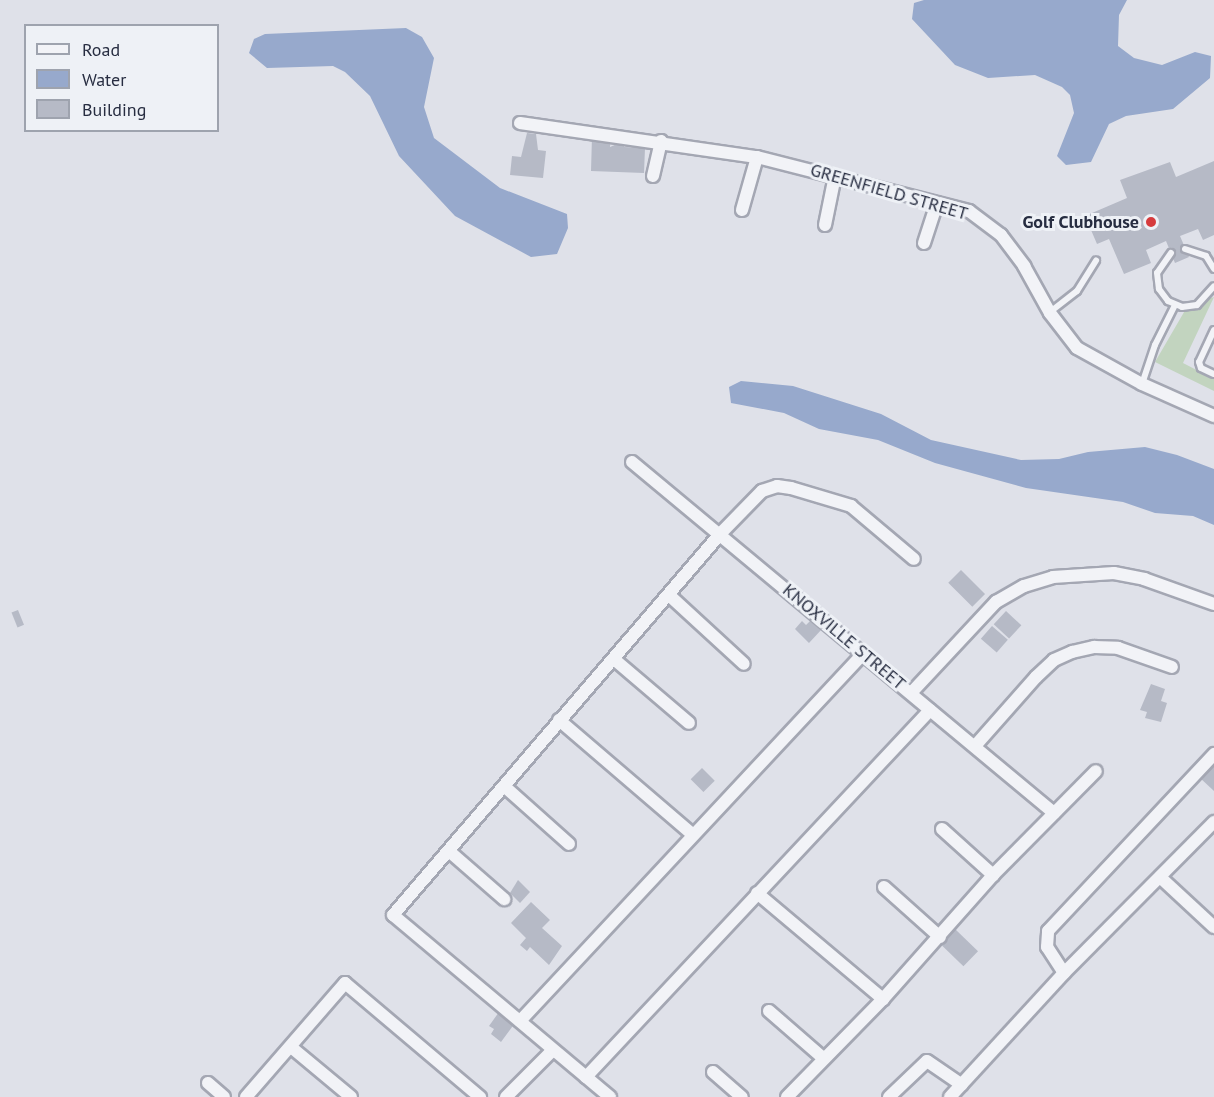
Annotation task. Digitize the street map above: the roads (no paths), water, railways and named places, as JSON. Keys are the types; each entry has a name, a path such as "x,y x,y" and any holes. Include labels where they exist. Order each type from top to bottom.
{"street":[{"name":"GREENFIELD STREET","path":"520,123 661,141 756,157 969,211 1001,236 1024,266 1050,313 1077,348 1142,384 1214,416"},
{"path":"652,176 661,141"},
{"path":"742,210 756,157"},
{"path":"825,225 835,176"},
{"path":"924,243 937,203"},
{"name":"KNOXVILLE STREET","path":"632,462 721,533 862,655 1054,813"},
{"path":"610,1097 393,915 450,852 559,720 670,596 721,533 762,491 784,487 851,506 914,559"},
{"path":"911,693 996,602 1024,586 1053,577 1114,573 1214,604"},
{"path":"670,596 744,664"},
{"path":"975,746 1036,677 1054,660 1072,652 1094,647 1118,648 1172,667"},
{"path":"520,1021 692,834 862,655"},
{"path":"615,660 689,723"},
{"path":"586,1077 756,893 930,710"},
{"path":"559,720 692,834"},
{"path":"1064,973 1047,947 1048,931 1214,754"},
{"path":"787,1097 883,999 993,875 1096,771"},
{"path":"504,786 569,844"},
{"path":"950,1097 1064,973 1161,878 1214,822"},
{"path":"942,829 993,875"},
{"path":"450,852 504,899"},
{"path":"1161,878 1214,927"},
{"path":"884,887 940,937"},
{"path":"756,893 883,999"},
{"path":"246,1097 345,983 480,1097"},
{"path":"769,1011 823,1058"},
{"path":"291,1047 351,1097"},
{"path":"506,1097 553,1050"},
{"path":"889,1097 927,1061 962,1085"},
{"path":"713,1072 742,1097"},
{"path":"208,1083 224,1097"}],"lane":[{"path":"1185,249 1206,256 1214,253"},
{"path":"1171,253 1160,266 1157,281 1163,295 1175,305 1197,305 1209,296 1214,286"},
{"path":"1206,256 1214,269"},
{"path":"1050,313 1077,291 1096,261"},
{"path":"1142,384 1155,345 1175,305"},
{"path":"1214,330 1199,362 1201,369 1214,374"}],"water":[{"path":"924,0 1127,0 1119,15 1118,46 1134,58 1162,65 1195,52 1211,56 1210,78 1173,109 1126,116 1109,124 1091,162 1066,165 1057,156 1074,113 1070,95 1062,87 1035,75 988,78 955,65 912,19 914,3"},
{"path":"406,28 422,37 434,58 424,107 434,138 500,188 567,214 568,228 557,254 531,257 455,216 399,156 370,96 345,72 333,66 267,68 249,53 254,39 265,34"},
{"path":"741,381 793,386 881,414 931,440 1021,460 1059,459 1088,452 1145,447 1177,455 1214,469 1214,525 1193,516 1155,513 1123,502 1026,488 935,463 878,440 819,429 784,413 731,403 729,387"}],"place":[{"name":"Golf Clubhouse","path":"1151,222"}]}
